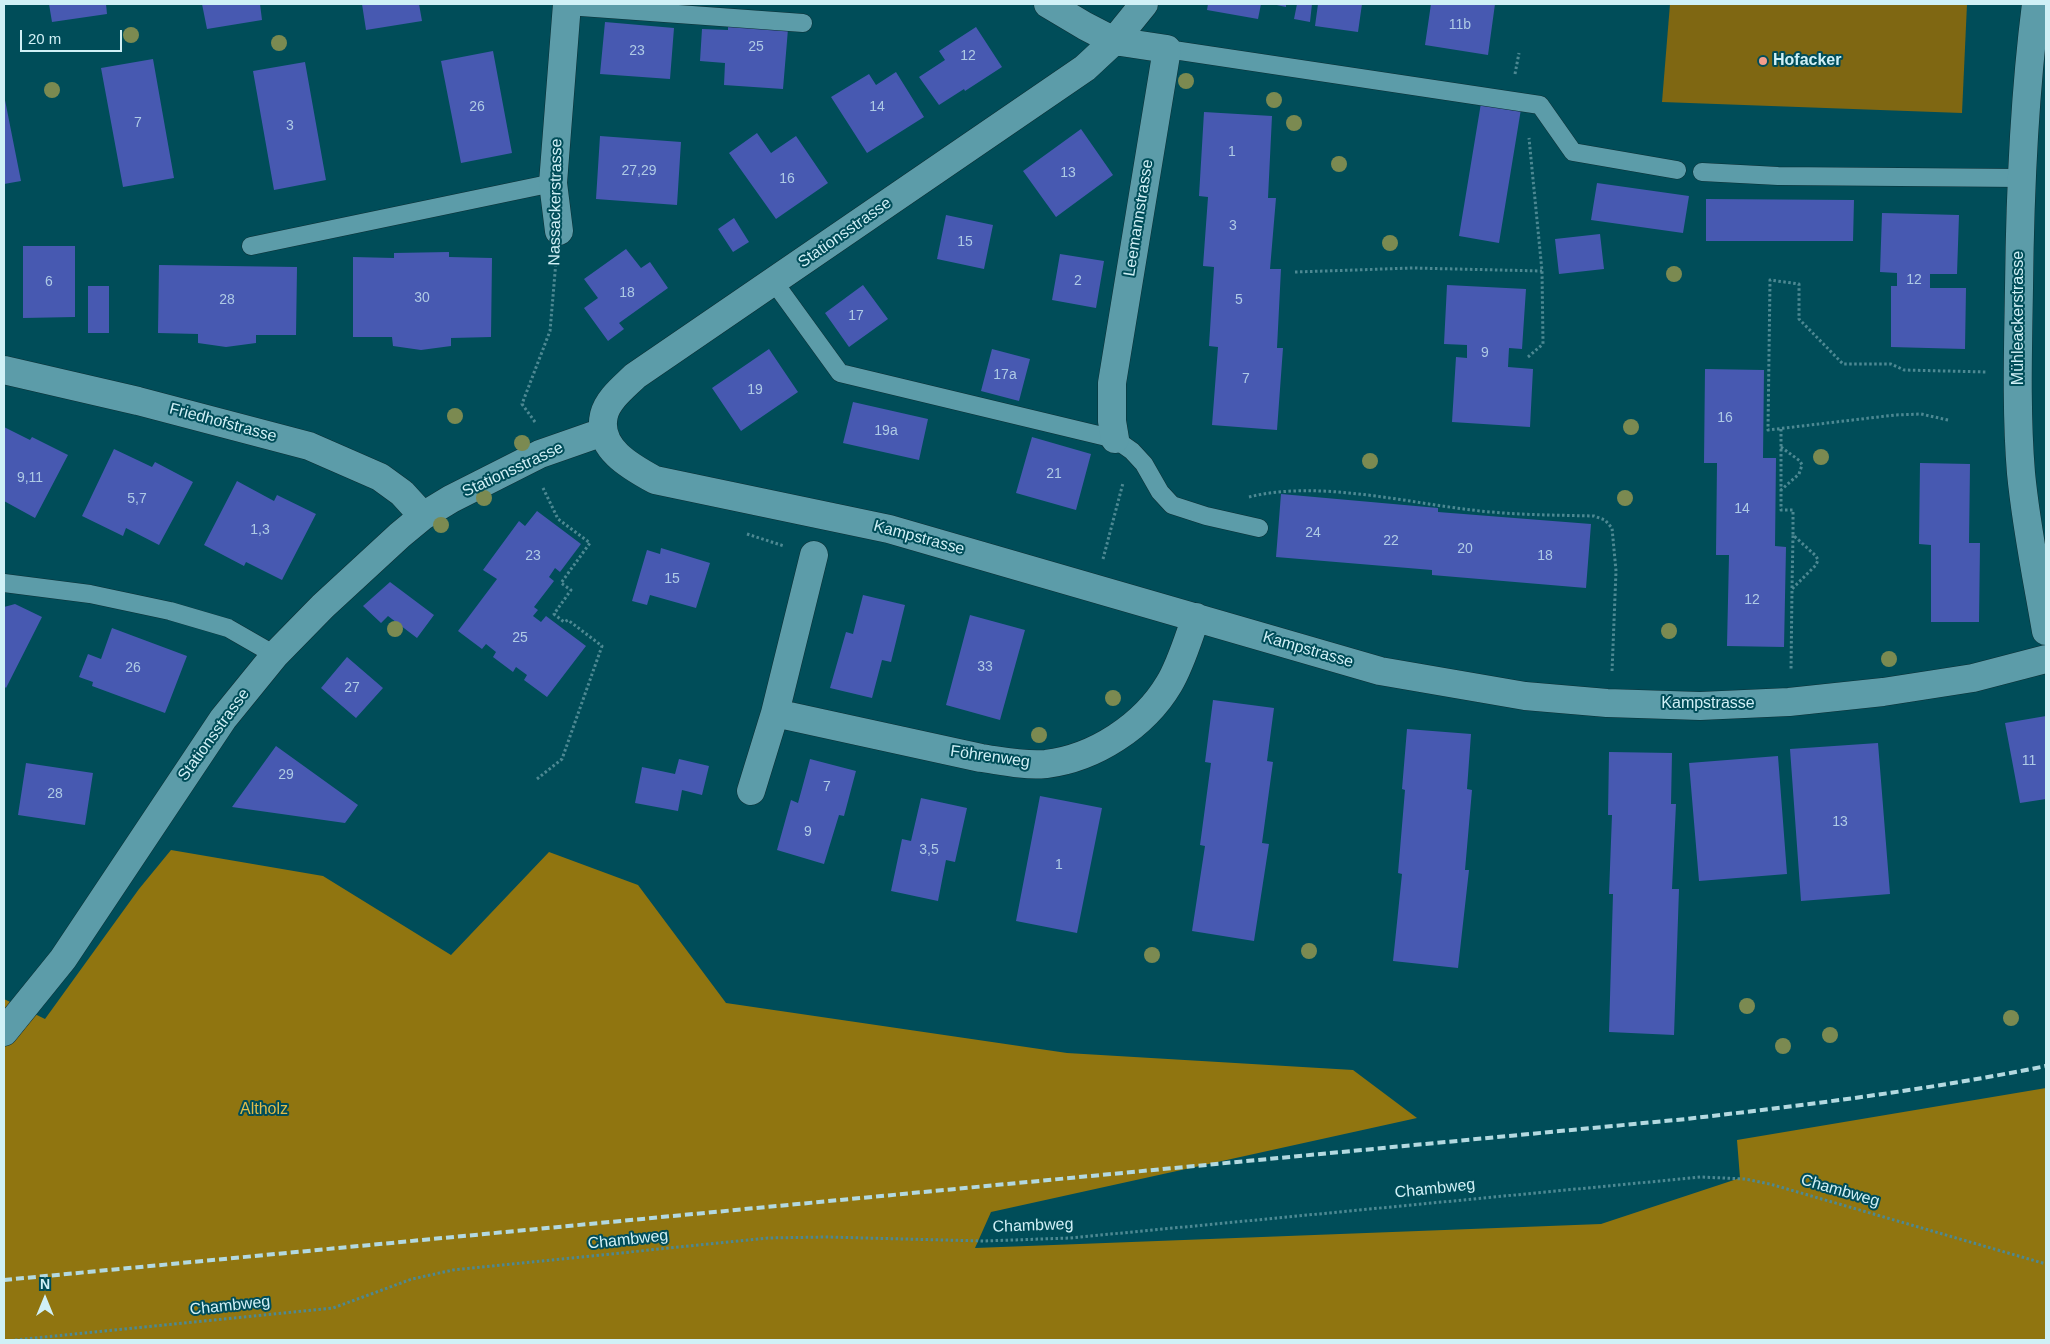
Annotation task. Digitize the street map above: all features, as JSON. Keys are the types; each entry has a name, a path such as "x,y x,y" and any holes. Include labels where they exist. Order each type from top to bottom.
{"street":[{"path":"1048,4 1114,41 1166,49"},
{"name":"Stationsstrasse","path":"4,1032 63,959 223,719 275,655 323,606 400,535 423,516 451,499 540,454 604,432 604,415 609,404 635,376 1085,68 1114,41 1144,4"},
{"name":"Mühleackerstrasse","path":"2036,4 2025,96 2021,178 2018,350 2022,473 2030,536 2046,631"},
{"name":"Nassackerstrasse","path":"559,231 553,183 567,5"},
{"name":"Leemannstrasse","path":"1115,439 1112,420 1112,383 1166,49"},
{"name":"Friedhofstrasse","path":"4,370 138,401 309,446 380,477 402,493 423,516"},
{"name":"Kampstrasse","path":"604,432 612,449 620,458 634,469 655,480 889,529 1380,671 1525,696 1607,703 1700,706 1789,702 1883,692 1973,678 2046,659"},
{"path":"751,791 775,713 814,555"},
{"name":"Föhrenweg","path":"775,713 981,758 1014,763 1046,764 1076,756 1112,741 1137,723 1157,702 1170,683 1196,617"}],"lane":[{"path":"567,5 803,23"},
{"path":"1166,49 1540,105 1573,152 1678,170"},
{"path":"1702,172 1778,176 2021,178"},
{"path":"251,246 553,183"},
{"path":"774,282 840,373 1115,439 1144,464 1160,492 1172,505 1206,516 1259,528"},
{"path":"4,583 90,594 170,611 228,628 275,655"}],"path":[{"path":"1525,103 1542,271 1543,344 1528,357"},
{"name":"Nassackerstrasse","path":"535,422 522,404 550,331 559,231"},
{"path":"1295,272 1413,268 1542,271"},
{"path":"1948,420 1922,414 1895,415 1768,430 1770,280 1799,284 1799,318 1843,364 1891,364 1904,370 1989,372"},
{"path":"1781,428 1781,510 1793,510 1792,659"},
{"path":"1781,447 1800,461 1802,469 1781,490"},
{"path":"1103,560 1123,483"},
{"path":"537,779 562,759 602,646 568,620 564,622 554,614 571,590 561,583 590,542 558,519 542,485"},
{"path":"1206,516 1243,498 1281,492 1315,492 1388,498 1472,510 1594,516 1605,520 1612,528 1616,571 1612,677"},
{"path":"739,532 814,555"},
{"path":"1792,589 1816,566 1818,560 1793,534"},
{"name":"Chambweg","path":"15,1340 333,1308 412,1279 453,1270 748,1240 826,1237 984,1240 1070,1238 1675,1178 1701,1177 1745,1179 1770,1184 2046,1264"}],"shaded area":[{"path":"1670,4 1967,4 1962,113 1662,102"}],"green space":[{"name":"Altholz","path":"171,850 323,876 451,955 549,852 638,885 726,1003 1067,1053 1353,1070 1417,1118 991,1212 975,1248 1601,1224 1740,1178 1737,1140 2046,1088 2046,1340 4,1340 4,999 45,1019 139,889"}],"building":[{"path":"49,4 106,4 107,14 52,22"},
{"path":"202,4 260,4 262,20 207,29"},
{"path":"362,4 419,4 422,21 366,30"},
{"path":"1208,4 1261,4 1258,19 1207,10"},
{"path":"1272,4 1286,4 1286,7"},
{"path":"1297,4 1312,4 1310,22 1294,19"},
{"path":"1318,4 1362,4 1358,32 1315,26"},
{"path":"1431,4 1495,4 1488,55 1425,45"},
{"path":"605,22 674,28 670,79 600,74"},
{"path":"728,24 788,29 783,89 724,85 725,63 700,61 702,29 728,30"},
{"path":"976,27 1002,67 939,105 919,77 945,60 939,51"},
{"path":"493,51 512,153 461,163 441,61"},
{"path":"153,59 174,178 123,187 101,68"},
{"path":"305,62 326,180 274,190 253,71"},
{"path":"896,72 924,117 867,153 831,97 869,74 876,85"},
{"path":"4,95 21,181 4,184"},
{"path":"1481,103 1521,109 1499,243 1459,236"},
{"path":"1204,112 1272,116 1268,198 1276,198 1270,269 1281,269 1277,348 1283,348 1277,430 1212,425 1218,347 1209,346 1214,267 1203,266 1208,197 1199,196"},
{"path":"1081,129 1113,175 1056,217 1023,171"},
{"path":"757,133 771,153 796,136 828,183 776,219 729,153"},
{"path":"600,136 681,142 677,205 596,199"},
{"path":"1597,183 1689,196 1683,233 1591,220"},
{"path":"1706,199 1854,200 1853,241 1706,241"},
{"path":"1882,213 1959,215 1957,274 1930,274 1930,288 1966,288 1965,349 1891,347 1891,286 1897,286 1897,273 1880,272"},
{"path":"946,215 993,225 984,269 937,259"},
{"path":"734,218 749,242 733,252 718,229"},
{"path":"1600,234 1604,269 1559,274 1555,239"},
{"path":"23,246 75,246 75,317 23,318"},
{"path":"626,249 641,268 650,262 668,288 619,323 624,329 608,341 584,308 598,298 584,279"},
{"path":"449,252 449,257 492,258 491,337 451,338 451,346 421,350 393,346 392,337 353,337 353,257 394,258 394,253"},
{"path":"1060,254 1104,261 1096,308 1052,300"},
{"path":"159,265 297,267 296,335 256,335 256,343 226,347 198,343 198,334 158,333"},
{"path":"863,285 888,319 849,347 825,313"},
{"path":"1447,285 1526,289 1522,349 1509,348 1508,367 1533,369 1530,427 1452,422 1456,357 1467,358 1467,345 1444,344"},
{"path":"88,286 109,286 109,333 88,333"},
{"path":"769,349 798,392 741,431 712,388"},
{"path":"992,349 1030,359 1019,401 981,391"},
{"path":"1705,369 1764,370 1763,458 1776,458 1775,546 1786,547 1784,647 1727,646 1729,555 1716,555 1717,463 1704,463"},
{"path":"853,402 928,419 919,460 843,443"},
{"path":"4,427 30,440 32,437 68,455 35,518 4,501"},
{"path":"1032,437 1091,454 1076,510 1016,493"},
{"path":"114,449 152,467 155,462 193,482 159,545 126,528 123,536 82,516"},
{"path":"1920,463 1970,464 1969,543 1980,543 1979,622 1931,622 1931,545 1919,544"},
{"path":"237,481 274,501 277,495 316,514 282,580 246,562 244,566 204,545"},
{"path":"1281,494 1438,508 1438,512 1591,524 1586,588 1432,575 1432,570 1276,557"},
{"path":"537,511 581,544 560,572 555,568 549,577 554,581 534,607 538,610 533,616 541,622 546,616 586,646 547,697 524,680 527,675 516,667 513,672 493,657 496,652 486,644 482,649 458,631 497,579 483,570 519,521 525,526"},
{"path":"661,548 710,563 696,608 650,595 647,605 632,601 647,550 660,554"},
{"path":"390,582 434,615 417,638 388,616 381,623 363,606"},
{"path":"863,595 905,605 891,662 882,660 872,698 830,688 846,632 853,634"},
{"path":"15,604 42,617 6,688 4,686 4,607"},
{"path":"970,615 1025,630 1000,720 946,705"},
{"path":"112,628 187,656 165,713 92,686 93,682 79,677 88,654 101,659"},
{"path":"347,657 383,688 356,718 321,688"},
{"path":"1213,700 1274,708 1267,761 1273,762 1262,843 1269,844 1254,941 1192,931 1205,846 1200,845 1211,763 1205,762"},
{"path":"2046,716 2046,799 2020,803 2005,723"},
{"path":"1407,729 1471,734 1467,789 1472,790 1465,870 1469,870 1458,968 1393,961 1402,874 1398,873 1405,790 1402,789"},
{"path":"1878,743 1890,894 1801,901 1790,749"},
{"path":"276,746 358,805 345,823 232,807"},
{"path":"1609,752 1672,753 1671,804 1676,804 1672,889 1679,889 1674,1035 1609,1032 1613,894 1609,894 1612,815 1608,815"},
{"path":"1778,756 1787,874 1699,881 1689,763"},
{"path":"679,759 709,766 702,795 682,790 678,811 635,803 642,767 675,774"},
{"path":"810,759 856,771 844,816 839,815 824,864 777,850 791,800 798,803"},
{"path":"26,763 93,773 85,825 18,815"},
{"path":"1040,796 1102,808 1077,933 1016,921"},
{"path":"921,798 967,808 955,862 946,860 938,901 891,891 902,839 911,841"}],"railway":[{"path":"4,1280 1686,1119 1867,1096 2046,1066"}],"place":[{"name":"Hofacker","path":"1763,61"}]}
